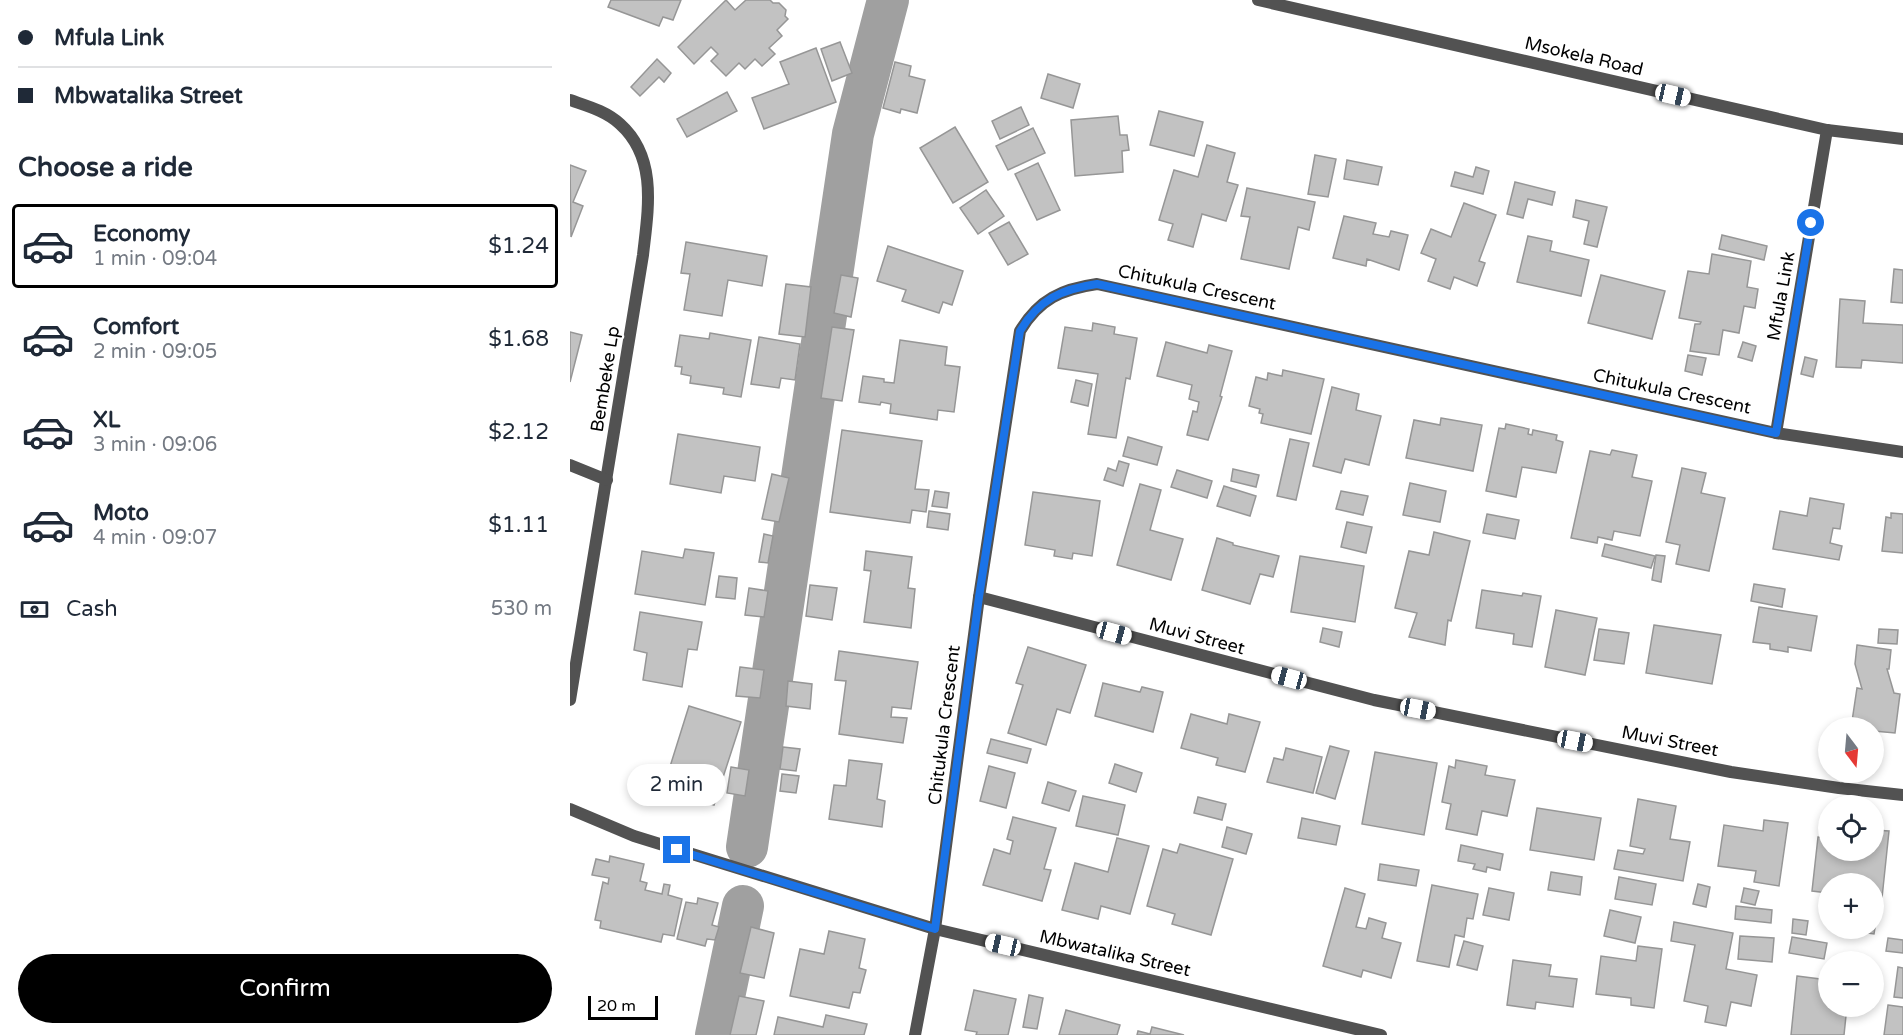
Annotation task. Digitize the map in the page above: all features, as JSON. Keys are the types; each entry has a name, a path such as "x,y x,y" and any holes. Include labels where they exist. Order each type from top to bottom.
{"street":[{"name":"Msokela Road","path":"1258,0 1827,130 1903,139"},
{"name":"Bembeke Lp","path":"570,100 602,112 619,123 628,133 638,150 647,176 649,196 643,255 570,700"},
{"name":"Mfula Link","path":"1776,433 1827,130"},
{"name":"Chitukula Crescent","path":"915,1035 935,929 979,597 1020,331 1029,315 1042,303 1079,286 1097,284 1776,433 1903,452"},
{"path":"570,465 607,480"},
{"name":"Muvi Street","path":"979,597 1374,700 1731,772 1903,795"},
{"name":"Mbwatalika Street","path":"570,809 634,836 935,929 1381,1035"}],"building":[{"path":"611,0 681,0 673,20 663,17 659,26 608,7"},
{"path":"726,0 735,10 746,0 770,0 773,3 779,3 786,10 785,16 788,19 777,30 782,36 769,48 775,54 762,66 755,59 745,69 739,63 726,76 711,61 718,54 711,47 694,64 678,47"},
{"path":"840,42 852,73 832,81 821,49"},
{"path":"816,48 836,102 764,129 752,98 789,84 780,62"},
{"path":"657,59 671,73 664,82 659,77 640,96 631,87"},
{"path":"895,62 911,66 909,76 925,80 917,113 901,109 900,113 883,108"},
{"path":"1048,74 1080,84 1073,108 1041,98"},
{"path":"727,92 737,111 687,137 677,119"},
{"path":"1021,107 1029,125 1000,139 992,121"},
{"path":"1159,111 1203,122 1194,156 1150,145"},
{"path":"1118,116 1120,135 1127,135 1129,150 1122,151 1123,172 1075,176 1071,120"},
{"path":"955,127 988,182 953,203 920,148"},
{"path":"1033,128 1045,153 1008,170 996,146"},
{"path":"1207,145 1235,153 1227,182 1238,185 1226,221 1202,214 1193,247 1168,240 1173,224 1159,220 1174,170 1198,177"},
{"path":"1315,155 1336,159 1328,197 1308,194"},
{"path":"1347,160 1382,167 1378,185 1344,179"},
{"path":"1038,163 1060,210 1037,220 1015,174"},
{"path":"570,165 586,171 573,202 583,206 571,237"},
{"path":"1476,167 1489,171 1483,194 1451,186 1455,172 1473,177"},
{"path":"1515,182 1555,192 1552,205 1528,199 1523,218 1507,214"},
{"path":"1247,188 1315,202 1309,230 1298,227 1289,269 1241,259 1250,217 1241,216"},
{"path":"986,190 1004,216 978,234 960,208"},
{"path":"1576,200 1607,207 1597,247 1584,244 1589,221 1573,217"},
{"path":"1464,203 1496,215 1479,261 1485,263 1477,286 1454,277 1450,289 1428,281 1436,259 1421,253 1431,229 1451,237"},
{"path":"1344,216 1376,223 1373,234 1389,237 1391,231 1408,235 1399,270 1367,259 1366,266 1333,258"},
{"path":"1009,222 1028,254 1008,265 989,233"},
{"path":"1722,235 1767,246 1764,260 1719,249"},
{"path":"1528,236 1552,241 1550,251 1589,260 1581,296 1517,282"},
{"path":"686,242 767,256 762,286 728,280 722,316 684,310 690,274 681,273"},
{"path":"888,246 963,271 952,305 943,302 939,313 902,301 906,290 877,281"},
{"path":"1712,254 1751,261 1747,287 1758,289 1755,308 1744,306 1739,333 1723,330 1719,355 1690,351 1695,324 1701,322 1679,318 1688,271 1709,274"},
{"path":"1894,269 1903,270 1903,303 1891,302"},
{"path":"841,275 858,278 851,317 834,313"},
{"path":"1601,275 1665,291 1652,339 1588,323"},
{"path":"786,284 811,287 805,337 779,334"},
{"path":"1840,299 1865,301 1863,323 1903,325 1903,363 1862,360 1861,368 1836,367"},
{"path":"1093,323 1115,327 1114,334 1137,338 1130,379 1126,378 1116,438 1088,434 1098,374 1058,368 1065,327 1092,331"},
{"path":"832,327 854,330 842,401 821,398"},
{"path":"570,332 582,335 570,382"},
{"path":"710,333 751,340 741,397 723,394 724,388 690,383 691,376 681,374 682,367 675,366 680,335 709,339"},
{"path":"759,337 800,344 795,380 781,378 779,388 751,384"},
{"path":"900,340 947,347 945,365 960,367 954,412 938,410 937,420 890,413 891,404 859,402 863,376 894,383"},
{"path":"1166,342 1207,353 1209,345 1232,351 1220,396 1222,397 1208,440 1187,435 1193,411 1197,412 1199,402 1189,399 1192,385 1157,376"},
{"path":"1743,342 1756,346 1752,361 1738,357"},
{"path":"1688,355 1706,358 1702,375 1685,371"},
{"path":"1805,357 1817,360 1813,377 1801,374"},
{"path":"1283,370 1324,379 1311,434 1261,423 1263,414 1259,413 1260,409 1249,406 1256,377 1267,380 1268,373 1282,376"},
{"path":"1076,380 1092,384 1088,406 1071,402"},
{"path":"1332,387 1359,394 1356,410 1381,416 1369,465 1345,459 1341,473 1313,466"},
{"path":"1441,418 1482,425 1473,471 1406,458 1414,420 1440,425"},
{"path":"1506,424 1529,429 1528,434 1532,435 1533,430 1557,435 1556,440 1563,442 1556,473 1522,467 1516,497 1486,491 1499,428 1505,429"},
{"path":"842,430 922,441 915,489 929,490 926,512 912,510 910,523 830,512"},
{"path":"678,434 760,447 755,481 724,476 721,493 670,484"},
{"path":"1128,437 1162,447 1157,465 1123,456"},
{"path":"1290,439 1309,443 1296,500 1277,496"},
{"path":"1612,450 1637,455 1632,477 1652,481 1640,536 1614,531 1612,540 1598,537 1597,543 1571,538 1590,451 1610,455"},
{"path":"1119,461 1129,464 1123,486 1104,480 1108,468 1116,471"},
{"path":"1682,468 1706,473 1701,493 1725,498 1709,571 1676,564 1680,545 1666,542"},
{"path":"1233,469 1259,475 1256,487 1231,481"},
{"path":"1177,470 1212,481 1207,498 1171,487"},
{"path":"772,474 789,478 779,522 762,519"},
{"path":"1410,483 1446,491 1440,522 1403,515"},
{"path":"1140,484 1161,490 1150,530 1183,539 1171,580 1117,565"},
{"path":"1224,486 1256,496 1250,516 1217,506"},
{"path":"935,491 949,493 947,508 932,506"},
{"path":"1341,491 1368,496 1363,515 1336,509"},
{"path":"1033,492 1100,501 1092,556 1073,553 1072,559 1054,556 1055,550 1025,545"},
{"path":"1810,498 1844,504 1840,529 1833,528 1830,543 1842,546 1839,560 1773,549 1780,511 1807,516"},
{"path":"929,511 950,514 948,530 927,527"},
{"path":"1891,513 1903,514 1903,553 1882,551 1886,517 1891,518"},
{"path":"1487,514 1519,520 1515,539 1483,533"},
{"path":"1347,522 1372,527 1366,553 1341,547"},
{"path":"1434,532 1470,541 1451,621 1448,620 1445,645 1409,637 1417,613 1395,608 1409,551 1429,555"},
{"path":"764,534 773,536 768,563 759,562"},
{"path":"1217,538 1233,543 1233,545 1279,556 1273,577 1260,574 1250,604 1202,590"},
{"path":"1605,544 1655,556 1651,568 1602,556"},
{"path":"685,549 714,553 705,605 635,594 642,551 683,558"},
{"path":"866,551 912,557 908,588 915,589 911,628 864,622 871,571 864,570"},
{"path":"1656,555 1665,556 1661,582 1652,580"},
{"path":"1300,556 1364,566 1355,622 1291,612"},
{"path":"719,576 737,578 735,599 716,597"},
{"path":"1754,584 1785,589 1782,607 1751,601"},
{"path":"810,585 837,588 832,620 806,616"},
{"path":"749,588 768,591 764,617 745,615"},
{"path":"1482,590 1522,596 1523,593 1541,596 1532,647 1513,644 1514,634 1476,628"},
{"path":"1759,607 1817,616 1811,651 1788,647 1788,652 1770,649 1770,644 1753,642"},
{"path":"1556,610 1597,618 1585,675 1545,667"},
{"path":"640,612 702,622 697,650 688,649 682,687 643,680 647,653 634,650"},
{"path":"1654,625 1721,635 1712,684 1646,673"},
{"path":"1323,628 1342,632 1339,647 1320,642"},
{"path":"1599,629 1629,633 1624,664 1594,660"},
{"path":"1879,629 1898,630 1897,644 1878,643"},
{"path":"1857,645 1891,650 1889,669 1887,669 1894,693 1900,694 1895,733 1884,732 1884,717 1853,717 1857,688 1862,689 1855,664"},
{"path":"1028,647 1086,665 1070,713 1057,709 1046,745 1008,733 1023,685 1016,683"},
{"path":"839,651 918,662 911,709 892,707 891,717 907,718 903,743 839,734 846,681 835,680"},
{"path":"740,667 764,670 760,698 736,696"},
{"path":"788,681 812,684 810,709 786,706"},
{"path":"1103,683 1140,692 1142,687 1163,692 1153,732 1095,716"},
{"path":"689,706 741,722 714,805 663,789"},
{"path":"1191,714 1227,724 1229,714 1260,722 1245,772 1216,765 1218,758 1181,748"},
{"path":"991,739 1031,749 1027,763 987,753"},
{"path":"1330,746 1349,751 1335,799 1316,793"},
{"path":"783,747 800,749 796,771 780,769"},
{"path":"1286,748 1322,757 1313,793 1267,782 1274,758 1283,760"},
{"path":"1375,752 1437,763 1424,835 1362,824"},
{"path":"849,760 882,764 877,799 885,801 882,827 829,819 834,785 846,786"},
{"path":"1456,760 1487,766 1485,775 1515,780 1507,816 1482,811 1477,835 1446,829 1451,804 1442,802 1449,766 1455,768"},
{"path":"1115,764 1142,773 1136,792 1109,783"},
{"path":"989,766 1015,773 1006,808 980,801"},
{"path":"731,767 749,770 745,796 727,793"},
{"path":"782,774 799,776 796,793 780,791"},
{"path":"1048,782 1076,791 1069,811 1042,803"},
{"path":"1083,796 1125,805 1118,835 1076,826"},
{"path":"1198,797 1226,804 1222,820 1194,813"},
{"path":"1638,799 1676,806 1670,839 1690,842 1683,881 1614,869 1618,850 1643,854 1645,849 1630,846"},
{"path":"1537,808 1601,818 1594,860 1530,850"},
{"path":"1013,817 1056,828 1044,869 1051,870 1042,901 983,885 994,849 1010,854 1013,841 1007,839"},
{"path":"1302,818 1340,826 1336,845 1298,838"},
{"path":"1764,820 1788,823 1779,886 1754,882 1756,871 1718,866 1724,825 1763,831"},
{"path":"1227,827 1252,834 1246,854 1222,847"},
{"path":"1884,831 1889,831 1884,879 1884,873 1818,873 1818,892 1812,891 1818,837 1818,861 1884,861"},
{"path":"1117,838 1149,846 1130,914 1101,906 1098,919 1062,910 1075,863 1108,872"},
{"path":"1180,844 1233,859 1211,935 1172,924 1175,914 1147,906 1163,849 1177,853"},
{"path":"1461,845 1503,854 1500,870 1487,867 1486,872 1473,869 1475,864 1458,861"},
{"path":"610,856 644,864 640,881 647,883 645,890 662,894 664,884 670,885 668,895 682,899 674,936 663,934 661,942 600,928 601,921 595,920 603,882 608,884 609,878 592,875 596,859 609,862"},
{"path":"1380,864 1419,870 1416,886 1378,880"},
{"path":"1551,872 1582,877 1580,895 1548,890"},
{"path":"1619,877 1656,884 1652,905 1615,899"},
{"path":"1698,884 1710,887 1706,907 1693,904"},
{"path":"1432,885 1478,894 1473,919 1467,918 1464,937 1455,935 1449,967 1417,961"},
{"path":"1345,888 1365,894 1356,927 1366,929 1369,918 1386,923 1382,938 1401,943 1391,978 1363,970 1361,977 1323,966"},
{"path":"1489,888 1514,893 1509,920 1483,915"},
{"path":"1744,888 1759,891 1755,905 1741,902"},
{"path":"698,898 718,903 712,925 719,927 715,940 707,939 705,946 677,939 686,902 697,904"},
{"path":"1736,906 1772,910 1771,923 1735,919"},
{"path":"1610,910 1641,917 1635,943 1604,936"},
{"path":"1793,919 1808,921 1806,935 1792,933"},
{"path":"1674,922 1733,933 1726,969 1757,975 1751,1006 1731,1002 1726,1026 1705,1022 1708,1006 1684,1001 1695,945 1671,941"},
{"path":"751,927 774,933 764,978 740,973"},
{"path":"829,931 865,939 859,968 866,970 860,993 853,992 849,1008 790,996 800,949 824,954"},
{"path":"1740,936 1774,938 1772,962 1738,959"},
{"path":"1792,937 1827,943 1826,951 1818,951 1818,958 1789,953"},
{"path":"1888,938 1903,940 1903,953 1886,951"},
{"path":"1464,941 1483,946 1477,970 1457,965"},
{"path":"1638,946 1662,949 1654,1008 1631,1005 1631,998 1596,994 1601,956 1636,961"},
{"path":"1513,960 1551,965 1549,976 1577,979 1573,1007 1536,1002 1535,1009 1507,1005"},
{"path":"1898,967 1903,968 1903,998 1894,997"},
{"path":"1797,976 1818,979 1818,1017 1846,1017 1844,1035 1791,1035"},
{"path":"974,990 1016,999 1008,1035 976,1035 977,1032 965,1030"},
{"path":"1029,995 1043,998 1037,1029 1023,1027"},
{"path":"739,996 764,1001 756,1035 730,1035"},
{"path":"1888,1005 1903,1007 1903,1035 1884,1035"},
{"path":"1066,1010 1120,1025 1117,1035 1059,1035"},
{"path":"826,1015 867,1024 864,1035 774,1035 778,1017 823,1027"},
{"path":"1152,1027 1184,1035 1137,1035 1138,1031 1150,1034"}],"waterway":[{"path":"747,847 853,134 888,0"},
{"path":"716,1035 743,906"}],"route":[{"path":"677,850 935,929 979,597 1020,331 1029,315 1042,303 1060,293 1079,286 1097,284 1776,433 1811,223"}]}
